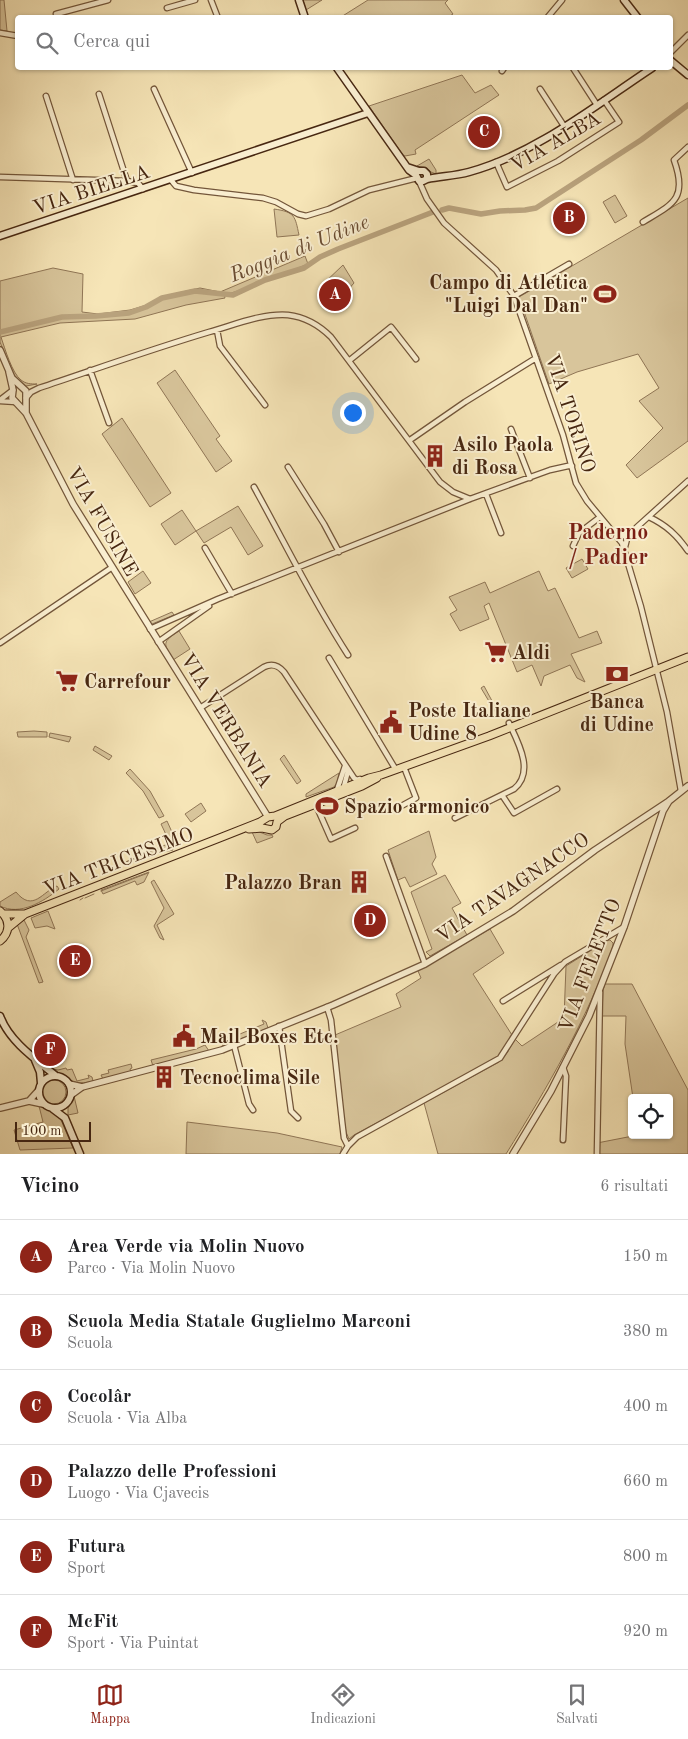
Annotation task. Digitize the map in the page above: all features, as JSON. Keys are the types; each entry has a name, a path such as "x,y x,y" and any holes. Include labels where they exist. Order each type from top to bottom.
{"main road":[{"path":"299,0 304,15"},
{"path":"624,0 636,15"},
{"path":"673,63 688,75"},
{"path":"338,70 407,167 421,177"},
{"name":"VIA ALBA","path":"421,177 438,177 470,172 496,162 538,142 649,70"},
{"name":"VIA BIELLA","path":"0,236 368,113"},
{"name":"VIA TRICESIMO","path":"0,941 7,933 8,928 25,914 270,819 344,788 479,739 510,725 688,657"},
{"name":"VIA TRICESIMO","path":"270,819 316,805 371,783 377,776"},
{"path":"265,828 263,825 270,819"},
{"name":"VIA TRICESIMO","path":"222,837 252,829 265,828 273,830 276,826 270,819"},
{"path":"2,913 7,919 8,928"},
{"name":"VIA TRICESIMO","path":"2,913 25,914"},
{"path":"0,1018 13,1037 34,1059 55,1075 66,1080 69,1084 71,1095 67,1103 65,1118"},
{"path":"34,1059 38,1067 39,1098 43,1104 65,1118 80,1154"},
{"path":"40,1083 44,1079 55,1075"},
{"path":"52,1108 58,1108 67,1103"}],"street":[{"path":"60,15 108,0"},
{"path":"166,8 195,0"},
{"path":"211,0 217,15"},
{"path":"550,15 562,0"},
{"path":"0,34 15,36"},
{"path":"673,50 688,35"},
{"name":"VIA ALBA","path":"574,70 597,105"},
{"path":"680,70 688,80"},
{"name":"VIA ALBA","path":"540,89 564,126"},
{"path":"154,90 192,173"},
{"path":"99,94 127,181"},
{"path":"46,96 73,180"},
{"name":"VIA ALBA","path":"496,162 507,187 558,161 619,122 604,100"},
{"path":"643,222 675,203 680,193 682,181 674,160 688,148"},
{"path":"0,177 127,181 138,183 143,189"},
{"path":"178,186 179,177"},
{"name":"VIA ALBA","path":"178,186 194,190 263,198 306,216 328,209 368,190 421,177"},
{"name":"VIA TORINO","path":"421,177 424,193 444,223 496,270 514,296 563,435 578,487 612,531 623,539"},
{"path":"172,180 178,186"},
{"path":"514,296 569,264"},
{"path":"0,401 23,402 31,392 39,388 159,347 217,330 270,316 287,315 300,317 316,324 323,330 350,360 440,482 452,492 470,499"},
{"path":"350,360 391,327 416,359"},
{"path":"217,330 220,346 265,405"},
{"path":"0,350 14,380 26,391 26,398"},
{"path":"410,440 465,402 536,358"},
{"path":"90,370 109,422"},
{"path":"9,372 11,395 16,402"},
{"path":"0,401 17,387 39,388"},
{"name":"VIA FUSINE","path":"26,398 26,413"},
{"name":"VIA FUSINE","path":"16,402 26,413 73,504 158,642"},
{"path":"511,429 530,478"},
{"path":"150,629 218,599 470,499 560,467 572,466"},
{"path":"288,467 324,524 339,552"},
{"path":"681,791 667,712 623,539 688,481"},
{"path":"254,487 299,568 312,597 348,655"},
{"path":"486,494 501,533"},
{"path":"649,516 668,528 687,549"},
{"path":"573,546 579,532 600,517"},
{"path":"205,548 232,594"},
{"path":"0,643 111,568"},
{"path":"158,642 218,599"},
{"path":"178,617 183,624"},
{"name":"VIA VERBANIA","path":"158,642 270,819"},
{"path":"329,658 396,770"},
{"path":"200,708 264,667 269,665 277,666 284,672 348,771 357,780 377,776"},
{"path":"455,818 502,796 516,788 519,784 524,767 523,754 510,725"},
{"path":"335,792 345,766"},
{"path":"394,810 416,798 404,767"},
{"path":"344,788 348,771"},
{"name":"VIA FELETTO","path":"513,1154 563,1067 600,991 624,927 659,821 669,801 688,786"},
{"name":"VIA TRICESIMO","path":"316,805 341,793 344,788"},
{"path":"502,796 514,812 557,789"},
{"name":"VIA TAVAGNACCO","path":"71,1095 82,1087 213,1053 327,1007 425,964 514,911 595,850 669,801"},
{"path":"316,805 331,839 355,828"},
{"path":"650,813 656,816 659,821"},
{"path":"386,856 425,964"},
{"path":"503,1001 624,927"},
{"path":"343,1154 357,1137 371,1128 500,1058 554,974 565,962"},
{"path":"597,1154 600,991"},
{"path":"327,1007 331,1020 342,1121 348,1146"},
{"path":"278,1026 291,1111 298,1118"},
{"path":"234,1045 249,1104 253,1110"},
{"path":"563,1067 566,1076 563,1140"},
{"name":"VIA TAVAGNACCO","path":"69,1084 82,1087"},
{"path":"29,1101 38,1092"},
{"path":"0,1108 29,1101 43,1104"}],"shaded area":[{"path":"0,0 4,0 7,31 0,30"},
{"path":"303,0 322,0 306,10"},
{"path":"368,0 448,0 445,3 453,14 452,15 344,15"},
{"path":"462,75 475,93 491,85 499,95 415,150 416,154 403,155 369,106"},
{"path":"429,159 436,170 436,174 427,168 417,166"},
{"path":"615,195 627,216 615,223 603,202"},
{"name":"Campo di Atletica \"Luigi Dal Dan\"","path":"688,198 688,441 637,478 626,465 663,428 639,401 659,388 638,354 577,372 549,384 519,297"},
{"path":"274,209 293,216 299,235 277,237"},
{"path":"305,256 308,264 240,290 224,294 225,298 186,305 135,319 60,323 1,337 9,360 18,377 25,382 37,384 26,386 16,380 0,342 0,281 53,268 83,274 82,312 98,314 130,310 147,305 160,297 200,288 220,292"},
{"path":"343,265 354,283 331,309 322,285"},
{"path":"175,370 220,436 216,439 232,461 216,472 157,383"},
{"path":"122,418 171,493 150,507 102,434"},
{"path":"238,506 263,546 248,555 231,527 204,543 196,531"},
{"path":"182,510 196,531 175,545 161,524"},
{"path":"582,559 588,569 572,578 566,568"},
{"path":"143,571 151,583 135,594 128,582"},
{"path":"539,571 548,591 555,588 579,638 597,631 602,643 571,654 585,682 577,678 570,665 544,676 541,686 532,665 517,672 489,603 484,606 489,619 460,631 450,614 457,610 449,597 485,582 490,593"},
{"path":"172,612 174,615 152,624 149,622"},
{"path":"179,631 190,649 173,660 167,650 166,643 169,638"},
{"path":"484,686 498,712 496,713 481,688"},
{"path":"17,732 47,732 47,737 18,737"},
{"path":"50,733 71,737 69,742 49,737"},
{"path":"95,746 112,756 109,760 93,750"},
{"path":"284,755 301,781 297,784 280,759"},
{"path":"130,769 150,791 164,816 159,818 143,791 126,773"},
{"path":"339,773 334,787 306,797 306,794"},
{"path":"201,803 206,811 191,822 185,814"},
{"path":"167,821 176,841 170,843 161,824"},
{"path":"257,831 272,835 273,837 257,843 252,832"},
{"path":"429,831 436,857 432,864 437,874 410,887 405,877 398,880 388,850"},
{"path":"170,843 173,850 123,863"},
{"path":"149,872 144,882 137,885 135,881 103,894 101,890"},
{"path":"445,875 461,903 452,908 467,935 430,956 426,952 432,949 411,892"},
{"path":"154,880 174,914 157,925 164,940 160,938 154,926 164,908 151,882"},
{"path":"57,886 59,889 46,899 31,906 8,909 0,906 0,902 16,892 22,898 33,901"},
{"path":"48,911 55,929 47,926 35,928 31,918"},
{"path":"24,920 29,930 26,937 43,982 39,983 17,924"},
{"path":"490,929 504,953 473,974 512,1035 503,1050 496,1059 349,1139 343,1112 335,1035 401,1007 396,994 421,978 418,971"},
{"path":"610,940 613,946 579,1027 551,1079 506,1154 438,1154 424,1103 499,1062 515,1039 522,1046 564,1018 566,966"},
{"path":"605,984 632,984 688,1090 688,1154 597,1154 597,1143 628,1137 628,1139 673,1139 673,1094 632,1094 625,1044 626,1016 602,1016"},
{"path":"262,1020 266,1022 268,1028 223,1046 221,1041 226,1035 228,1039 264,1024"},
{"path":"205,1045 209,1051 153,1066 151,1060"},
{"path":"131,1064 131,1072 103,1079 101,1075 109,1073 108,1070"},
{"path":"66,1068 67,1070 72,1069 77,1081 89,1078 88,1075 92,1077 93,1081 81,1083 72,1081 53,1069"},
{"path":"54,1080 63,1083 66,1092 63,1101 54,1104 45,1101 42,1092 45,1083"},
{"path":"74,1096 78,1113 68,1115 68,1108"},
{"path":"39,1106 53,1112 61,1120 73,1148 20,1150 14,1130 43,1122"},
{"path":"187,1122 277,1133 342,1147 340,1154 186,1154"}],"waterway":[{"name":"Roggia di Udine","path":"442,210 449,208 481,214 536,208 641,140 688,105"},
{"name":"Roggia di Udine","path":"0,332 62,317 129,313 146,307 162,298 195,291 233,295 265,280 304,268 320,257 338,249 433,212"},
{"path":"101,891 148,873"},
{"path":"85,898 94,894"}],"place":[{"name":"Cocolâr","path":"484,132"},
{"name":"Scuola Media Statale Guglielmo Marconi","path":"569,218"},
{"name":"Campo di Atletica \"Luigi Dal Dan\"","path":"605,294"},
{"name":"Area Verde via Molin Nuovo","path":"335,295"},
{"name":"Asilo Paola di Rosa","path":"435,456"},
{"name":"Aldi","path":"496,652"},
{"name":"Banca di Udine","path":"617,674"},
{"name":"Carrefour","path":"67,681"},
{"name":"Poste Italiane Udine 8","path":"391,722"},
{"name":"Spazio armonico","path":"327,806"},
{"name":"Palazzo Bran","path":"359,882"},
{"name":"Palazzo delle Professioni","path":"370,921"},
{"name":"Futura","path":"75,961"},
{"name":"Mail Boxes Etc.","path":"184,1036"},
{"name":"McFit","path":"50,1050"},
{"name":"Tecnoclima Sile","path":"164,1077"}],"district":[{"name":"Paderno / Padier","path":"608,544"}]}
